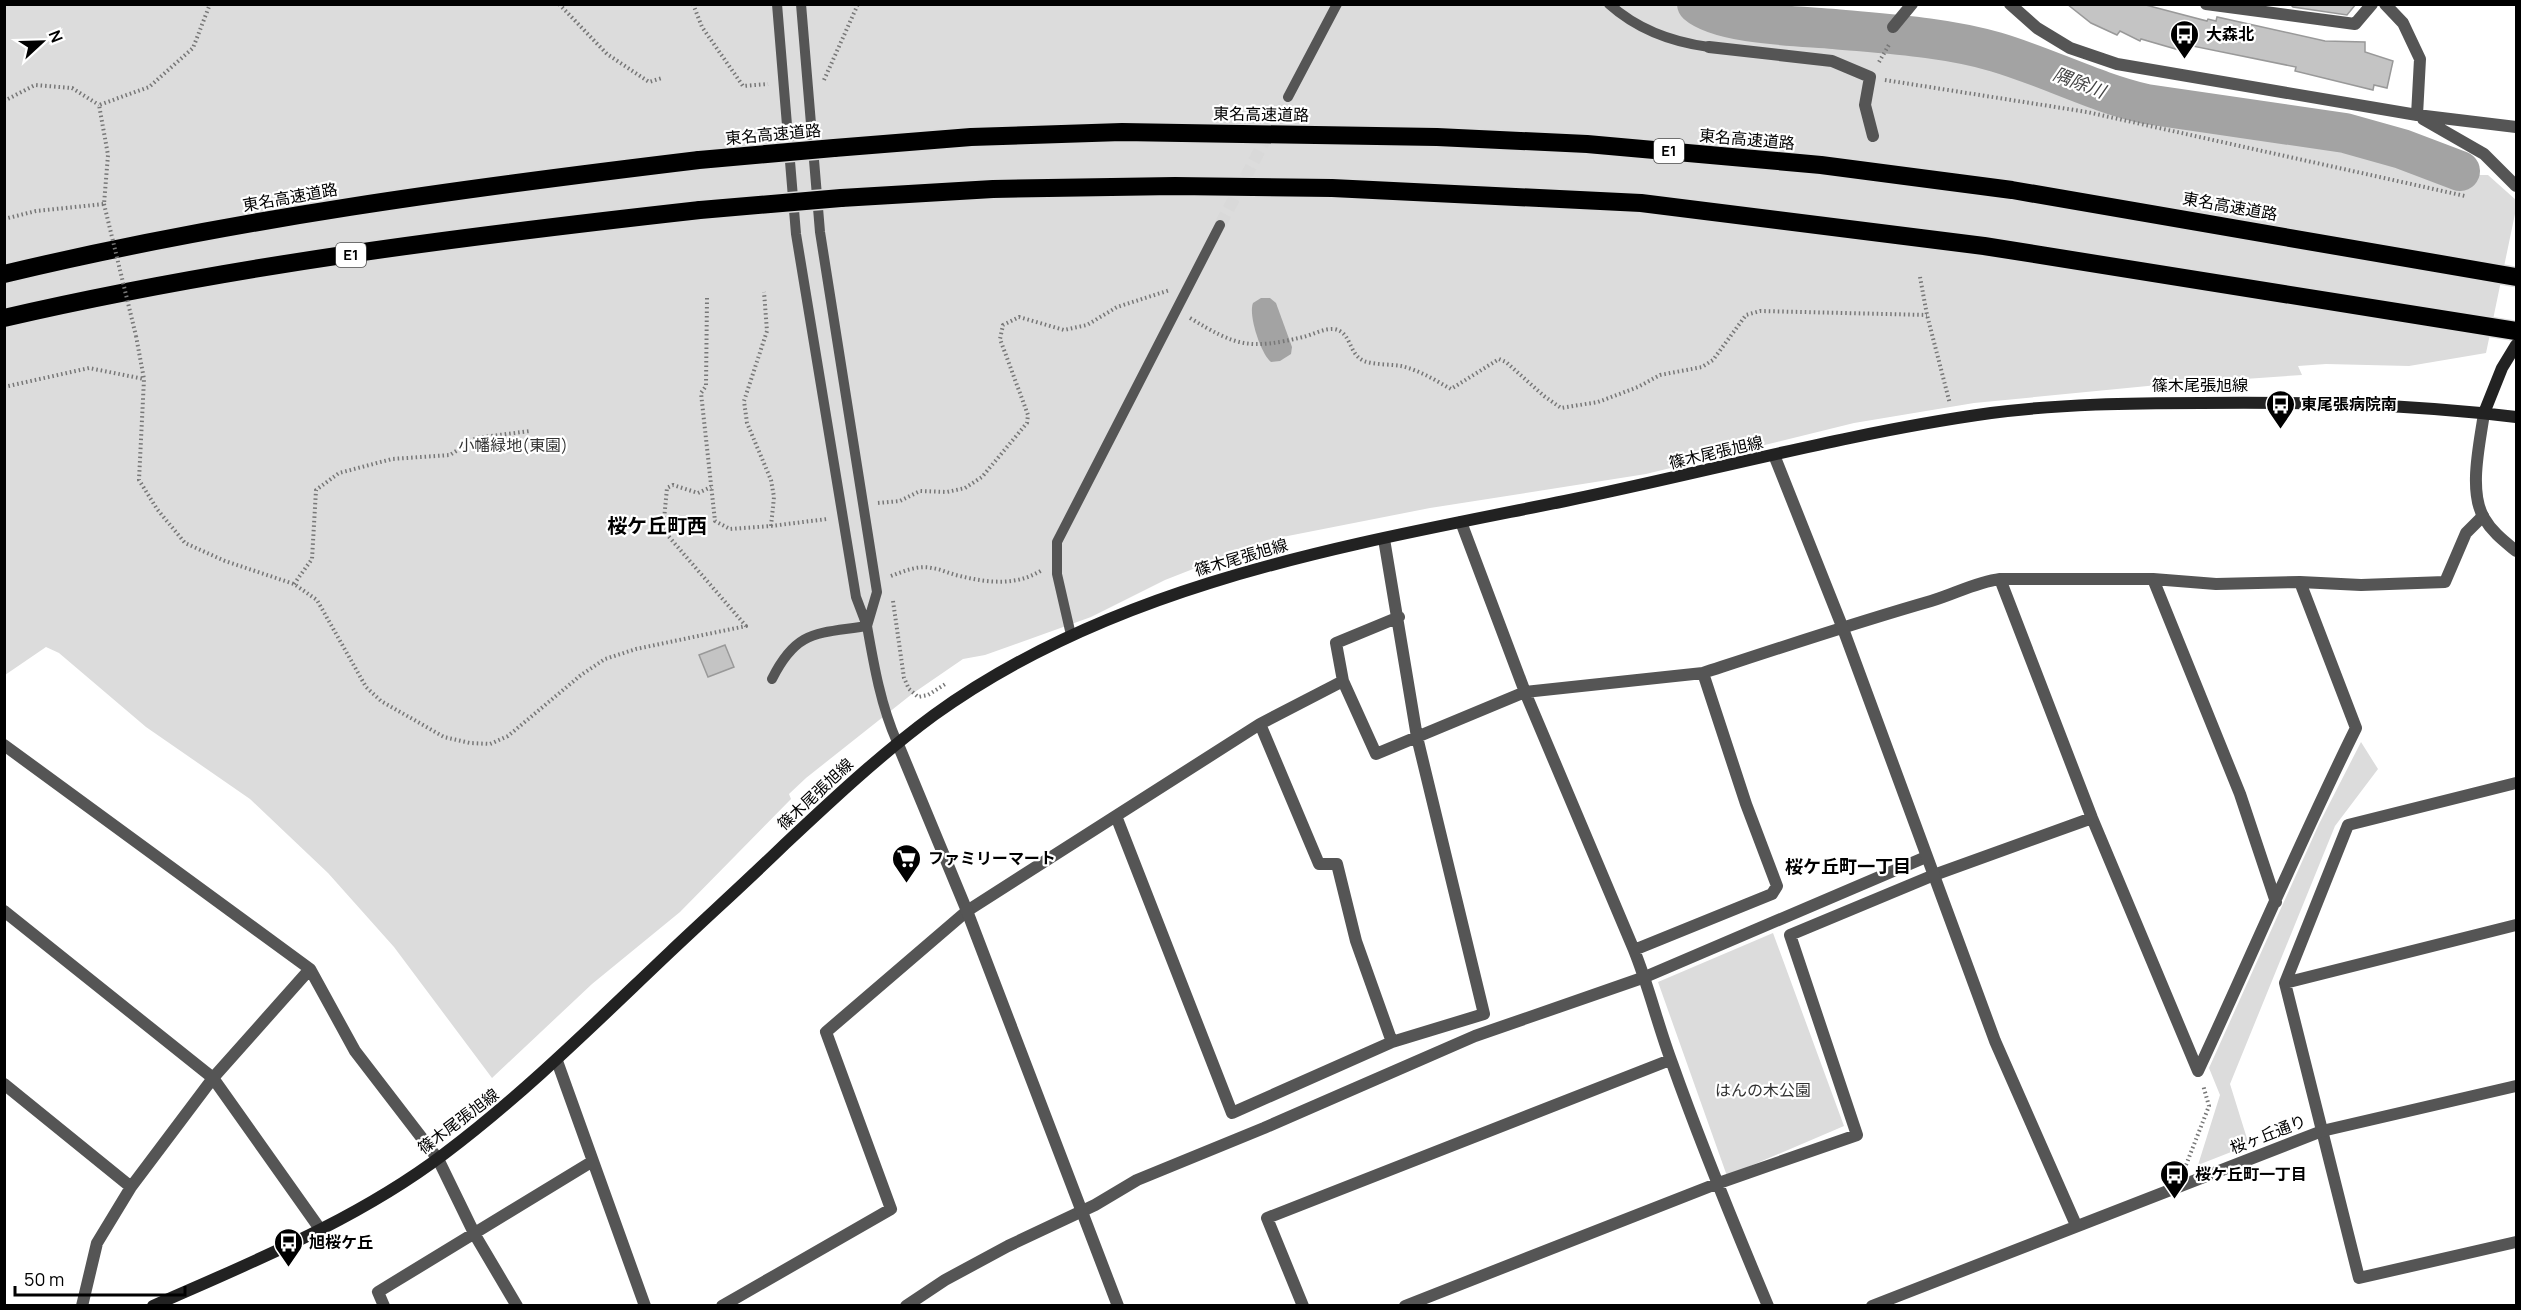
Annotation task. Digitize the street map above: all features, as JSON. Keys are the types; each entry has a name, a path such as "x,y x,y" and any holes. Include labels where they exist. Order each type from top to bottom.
{"highway":[{"name":"東名高速道路","path":"4,274 179,237 357,205 699,160 971,137 1122,132 1437,137 1587,144 1821,165 2012,190 2517,277"},
{"name":"E1","path":"4,318 72,302 244,271 550,227 700,210 841,198 993,189 1175,186 1332,188 1641,203 1972,244 2517,331"}],"main road":[{"path":"2484,413 2502,368 2517,345"},
{"name":"篠木尾張旭線","path":"153,1305 321,1229 358,1209 438,1159 524,1091 826,804 897,742 987,678 1032,653 1180,592 1249,570 1461,522 1663,481 1774,455 2004,412 2125,402 2283,401 2388,405 2517,417"}],"street":[{"path":"1893,27 1912,4"},
{"path":"2010,4 2037,28 2070,48 2117,64 2417,115 2517,127"},
{"path":"2206,4 2355,24 2372,4"},
{"path":"2385,4 2403,23 2420,59 2417,115"},
{"path":"1709,47 1832,61 1870,77 1865,105 1874,136"},
{"path":"2417,115 2484,154 2517,186"},
{"path":"2484,413 2475,478 2483,516 2498,536 2517,551"},
{"path":"1774,455 1842,626 1995,1041 2076,1225"},
{"path":"1399,616 1336,644 1343,681 1376,754 1526,692 1703,673 1842,626 1944,597 1982,581 2153,579 2216,584 2300,582 2361,585 2445,582 2466,533 2483,516"},
{"path":"1461,522 1526,692 1645,977 1670,1060 1716,1184 1768,1305"},
{"path":"1116,816 1232,1113 1392,1042 1484,1014 1418,738 1399,616 1384,539"},
{"path":"2001,579 2092,819 2198,1071"},
{"path":"2153,579 2240,794 2276,902"},
{"path":"2198,1071 2276,902 2301,840 2356,728 2300,582"},
{"path":"1634,950 1772,894 1777,886 1746,804 1703,673"},
{"path":"722,1305 891,1209 826,1032 966,911 1260,724 1343,681"},
{"path":"1260,724 1319,864 1337,864 1356,941 1392,1042"},
{"path":"897,742 966,911 1118,1305"},
{"path":"6,750 309,969 355,1051 438,1159 475,1234 517,1305"},
{"path":"2517,783 2348,825 2285,983 2359,1278 2517,1242"},
{"path":"1405,1305 1716,1184 1857,1135 1790,935 1934,875 2092,819"},
{"path":"906,1305 945,1280 1008,1246 1082,1211 1137,1180 1264,1128 1475,1036 1645,977 1926,857"},
{"path":"4,911 213,1078 321,1229"},
{"path":"2285,983 2517,925"},
{"path":"82,1305 98,1243 131,1187 213,1078 309,969"},
{"path":"1303,1305 1267,1218 1670,1060"},
{"path":"556,1061 645,1305"},
{"path":"4,1084 131,1187"},
{"name":"桜ヶ丘通り","path":"1872,1305 2322,1131 2517,1086"},
{"path":"384,1305 378,1292 593,1161"}],"lane":[{"path":"777,4 796,234 842,517 856,597 867,626 881,695 897,742"},
{"path":"801,4 820,232 877,592 867,626"},
{"path":"1288,97 1337,4"},
{"path":"1609,4 1643,29 1680,43 1709,47"},
{"path":"1071,635 1056,562 1057,543 1220,225"},
{"path":"772,679 782,660 794,645 815,634 867,626"}],"path":[{"path":"99,105 149,87 193,48 210,4"},
{"path":"559,4 607,54 649,82 662,78"},
{"path":"693,4 702,27 743,86 770,84 769,73"},
{"path":"822,83 858,4"},
{"path":"1891,41 1870,77 2086,112 2465,196"},
{"path":"4,101 35,85 72,88 99,105 108,155 104,204 144,379 139,480 157,509 185,543 225,561 294,584 317,600 366,687 381,701 444,736 470,743 490,744 508,736 581,675 605,659 636,649 746,626 663,530 668,488 673,485 698,493 711,488"},
{"path":"4,219 36,212 104,204"},
{"path":"1920,277 1953,420"},
{"path":"876,503 900,501 920,491 948,492 964,488 982,477 1027,423 1028,415 1000,339 1002,325 1019,317 1064,330 1087,325 1117,307 1158,292 1188,287"},
{"path":"764,292 767,331 764,346 749,378 744,401 747,423 771,480 774,497 771,526"},
{"path":"707,298 706,386 700,393 715,521 729,530 842,517"},
{"path":"1176,310 1223,338 1239,344 1255,346 1294,339 1328,329 1337,330 1346,335 1356,355 1365,361 1417,371 1451,389 1499,359 1506,362 1561,408 1598,402 1638,387 1660,375 1701,367 1713,360 1746,315 1760,311 1927,315"},
{"path":"4,387 88,368 144,379"},
{"path":"294,584 312,559 316,490 339,473 392,459 450,455 476,438 530,431"},
{"path":"889,576 917,568 932,568 959,576 999,583 1015,581 1036,574 1056,562"},
{"path":"2178,1186 2209,1106 2198,1071"}],"green space":[{"name":"小幡緑地(東園)","path":"5,5 1705,5 1731,27 1902,45 1998,61 2140,108 2346,140 2401,155 2456,175 2488,175 2516,200 2516,209 2486,353 2409,366 2326,364 2298,366 2302,375 2158,385 1974,403 1854,423 1646,474 1430,508 1267,540 1165,580 1091,617 985,655 963,659 912,694 806,778 789,794 791,799 680,912 592,984 492,1078 394,947 328,873 250,799 146,727 59,653 46,647 5,675"},
{"path":"2361,742 2378,769 2335,826 2230,1084 2249,1145 2198,1165 2220,1095 2209,1068 2319,824"},
{"name":"はんの木公園","path":"1773,933 1844,1126 1727,1176 1658,982"}],"shaded area":[{"path":"1261,298 1270,298 1276,303 1292,347 1291,354 1280,361 1271,362 1267,358 1256,334 1252,309 1253,303"}],"building":[{"path":"2067,4 2142,4 2207,21 2208,19 2216,21 2217,17 2325,41 2365,42 2365,52 2393,61 2387,88 2374,85 2373,90 2295,71 2296,67 2188,45 2186,52 2141,39 2140,41 2120,31 2117,35 2091,23"},
{"path":"2290,4 2356,4 2347,15 2293,7"},
{"path":"725,645 734,667 708,677 699,655"}],"waterway":[{"name":"隅除川","path":"1697,4 1708,11 1742,20 1916,37 1976,47 2015,58 2108,93 2146,104 2345,133 2402,149 2460,171"}],"tunnel":[{"path":"1220,225 1288,97"}],"place":[{"name":"大森北","path":"2185,60"},
{"name":"東尾張病院南","path":"2280,430"},
{"name":"ファミリーマート","path":"907,884"},
{"name":"桜ケ丘町一丁目","path":"2174,1200"},
{"name":"旭桜ケ丘","path":"288,1268"}],"district":[{"name":"桜ケ丘町西","path":"657,526"},
{"name":"桜ケ丘町一丁目","path":"1848,867"}]}
